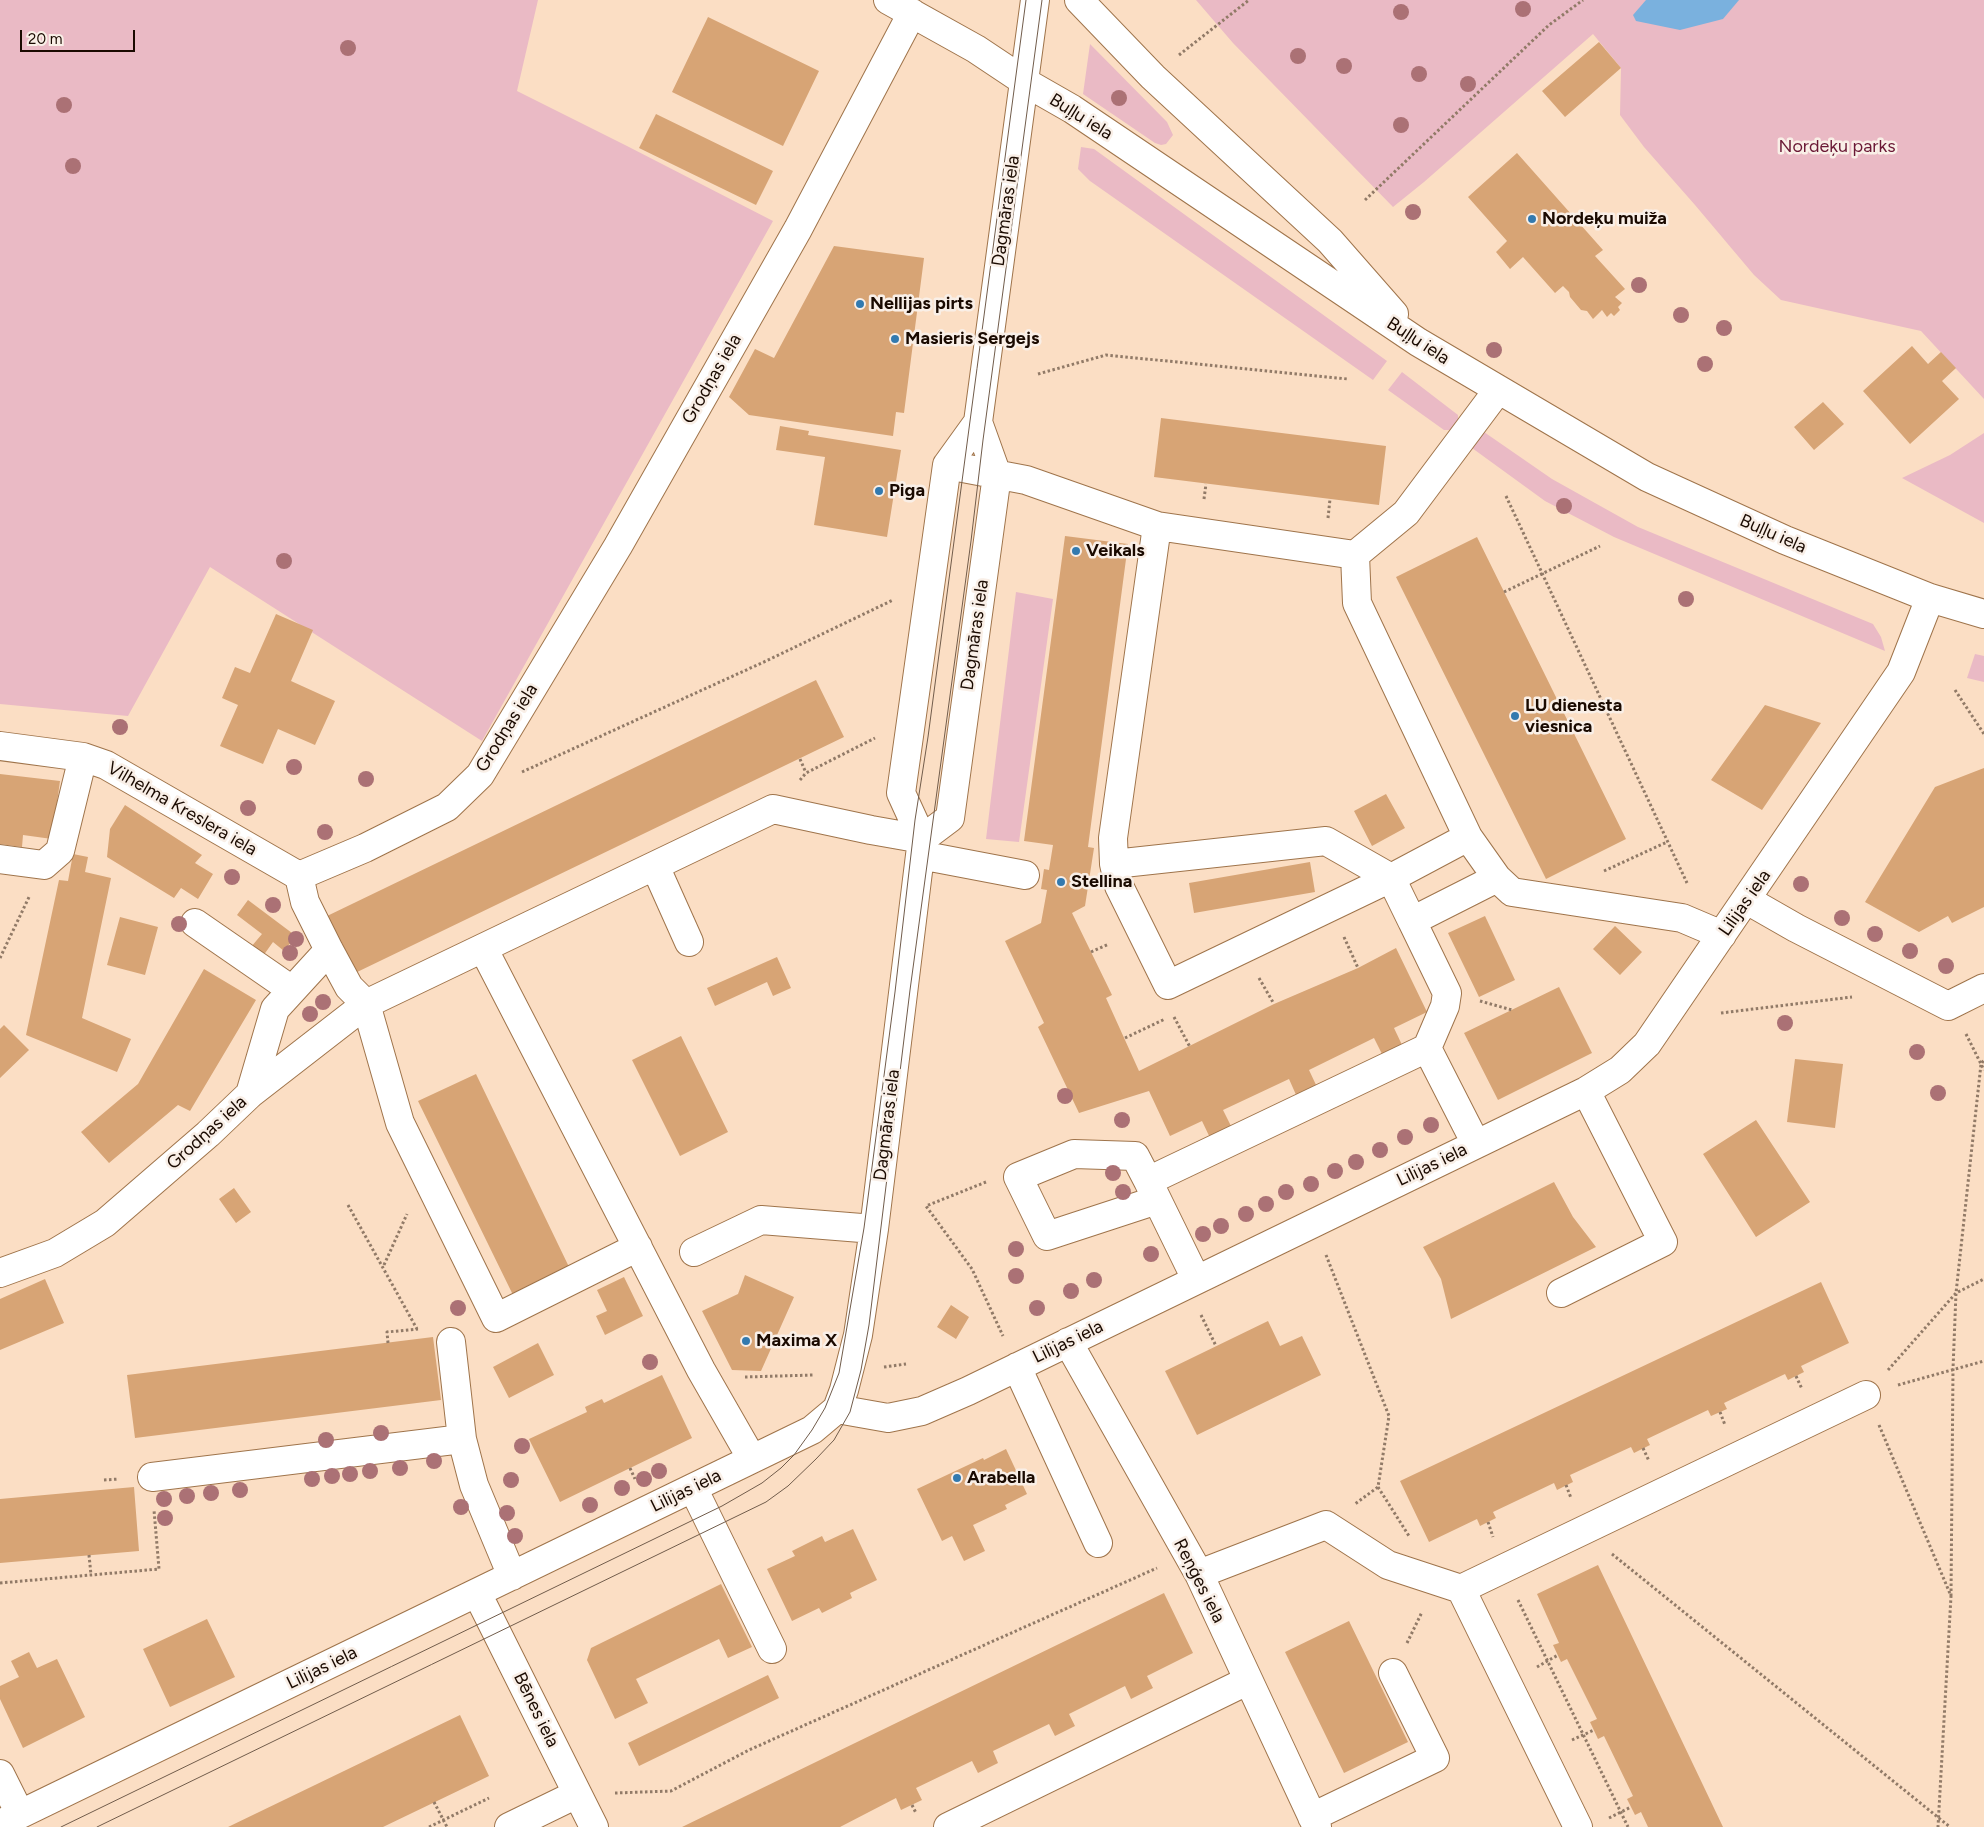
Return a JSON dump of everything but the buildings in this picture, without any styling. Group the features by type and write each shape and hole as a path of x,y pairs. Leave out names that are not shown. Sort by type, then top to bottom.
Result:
{"street":[{"name":"Buļļu iela","path":"888,0 976,48 1022,80 1072,109 1418,342 1647,477 1785,540 1930,598 1984,614"},
{"name":"Dagmāras iela","path":"922,847 950,818 997,474 978,422 1022,80 1035,0"},
{"path":"1079,0 1153,77 1330,241 1418,342"},
{"name":"Grodņas iela","path":"299,876 365,848 447,807 480,774 618,546 798,229 912,13"},
{"path":"947,465 1026,480 1157,526 1355,555 1406,513 1498,390"},
{"name":"Dagmāras iela","path":"837,1409 850,1371 858,1335 874,1229 922,847 902,793 947,465 978,422"},
{"path":"1157,526 1113,838 1114,864 1119,886 1168,985 1391,878 1468,837"},
{"path":"1355,555 1357,603 1468,837 1497,878 1512,892 1682,918 1715,932"},
{"name":"Lilijas iela","path":"10,1819 812,1430 837,1409 888,1418 922,1411 1017,1367 1586,1091 1620,1070 1647,1044 1715,932 1747,900 1901,672 1930,598"},
{"name":"Vilhelma Kreslera iela","path":"0,746 83,758 106,765 299,876"},
{"path":"0,859 44,865 60,851 83,758"},
{"path":"250,1094 366,1004 773,809 1026,875"},
{"path":"1114,864 1326,841 1391,878 1447,993 1445,1006 1427,1048 1152,1191 1047,1236 1018,1177 1074,1154 1135,1156 1152,1191 1196,1279"},
{"path":"655,866 689,942"},
{"path":"299,876 305,902 329,950 349,987 366,1004 400,1123 496,1318 638,1247"},
{"path":"1412,921 1497,878"},
{"path":"1747,900 1796,928 1948,1006 1984,988"},
{"path":"195,923 292,990"},
{"path":"483,948 701,1370 752,1459"},
{"name":"Grodņas iela","path":"0,1273 55,1253 105,1223 208,1134 250,1094 275,1009 329,950"},
{"path":"1427,1048 1476,1144"},
{"path":"1561,1293 1663,1242 1586,1091"},
{"path":"694,1252 761,1220 874,1229"},
{"path":"451,1342 462,1439 474,1485 512,1576"},
{"name":"Reņģes iela","path":"1068,1342 1193,1564 1315,1822"},
{"path":"1017,1367 1098,1543"},
{"path":"1193,1564 1326,1524 1388,1565 1449,1585 1503,1569 1866,1394"},
{"path":"152,1477 462,1439"},
{"path":"693,1488 772,1650"},
{"path":"1449,1585 1578,1827"},
{"name":"Bēnes iela","path":"477,1593 594,1827"},
{"path":"1315,1822 1435,1758 1393,1673"},
{"path":"948,1827 1247,1681"},
{"path":"0,1774 10,1819"},
{"path":"509,1827 577,1794"}],"path":[{"path":"1205,33 1250,0"},
{"path":"1365,200 1550,24 1583,0"},
{"path":"1038,374 1106,355 1348,379"},
{"path":"1204,501 1206,484"},
{"path":"1506,496 1715,932"},
{"path":"1328,515 1330,499"},
{"path":"1504,592 1600,546"},
{"path":"518,774 766,661 894,599"},
{"path":"1954,690 1984,734"},
{"path":"773,809 806,772 876,738"},
{"path":"800,759 806,772"},
{"path":"0,958 44,865"},
{"path":"1344,935 1358,968"},
{"path":"1256,973 1274,1004"},
{"path":"1721,1012 1858,996"},
{"path":"1480,1001 1512,1010"},
{"path":"1173,1015 1190,1047"},
{"path":"1938,1827 1951,1596 1953,1369 1956,1293 1983,1062"},
{"path":"384,1266 425,1175"},
{"path":"1017,1367 972,1269 926,1206 994,1179 1018,1177"},
{"path":"348,1205 384,1266 417,1329"},
{"path":"1325,1254 1389,1416 1378,1488 1326,1524"},
{"path":"1866,1394 1956,1293 1984,1279"},
{"path":"1201,1314 1216,1346"},
{"path":"1866,1394 1984,1361"},
{"path":"701,1370 743,1377 800,1377 906,1364"},
{"path":"1866,1394 1951,1596"},
{"path":"0,1583 158,1569 152,1477 104,1480"},
{"path":"1584,1531 1950,1827"},
{"path":"89,1555 91,1575"},
{"path":"577,1794 671,1791 750,1750 1193,1564"},
{"path":"1503,1569 1628,1827"},
{"path":"1393,1673 1449,1585"},
{"path":"434,1802 447,1827"}],"green space":[{"path":"0,0 538,0 517,91 773,221 482,741 210,567 128,716 0,704"},
{"name":"Nordeķu parks","path":"1196,0 1984,0 1984,399 1921,331 1781,300 1754,275 1644,147 1620,115 1621,68 1593,34 1393,207 1233,43"},
{"path":"1090,44 1167,122 1173,135 1166,144 1155,143 1083,94"},
{"path":"1081,147 1094,149 1387,361 1373,380 1090,181 1078,169"},
{"path":"1402,372 1458,415 1458,423 1453,430 1444,430 1388,390"},
{"path":"1484,432 1552,479 1638,527 1873,624 1881,637 1885,651 1614,537 1545,501 1472,448"},
{"path":"1984,433 1984,523 1902,478 1950,455"},
{"path":"1016,592 1053,599 1019,842 986,839"},
{"path":"1975,654 1984,656 1984,682 1967,678"}],"water":[{"path":"1646,0 1739,0 1723,19 1680,30 1636,21 1633,15"}],"tram line":[{"path":"61,1827 722,1506 762,1483 781,1468 794,1455 825,1408 839,1373 864,1228 915,820 928,737 1026,0"},
{"path":"97,1827 766,1502 788,1486 834,1440 850,1412 861,1370 869,1325 910,990 1042,0"}],"place":[{"name":"Nordeķu muiža","path":"1532,219"},
{"name":"Nellijas pirts","path":"860,304"},
{"name":"Masieris Sergejs","path":"895,339"},
{"name":"Piga","path":"879,491"},
{"name":"Veikals","path":"1076,551"},
{"name":"LU dienesta viesnica","path":"1515,716"},
{"name":"Stellina","path":"1061,882"},
{"name":"Maxima X","path":"746,1341"},
{"name":"Arabella","path":"957,1478"}]}
